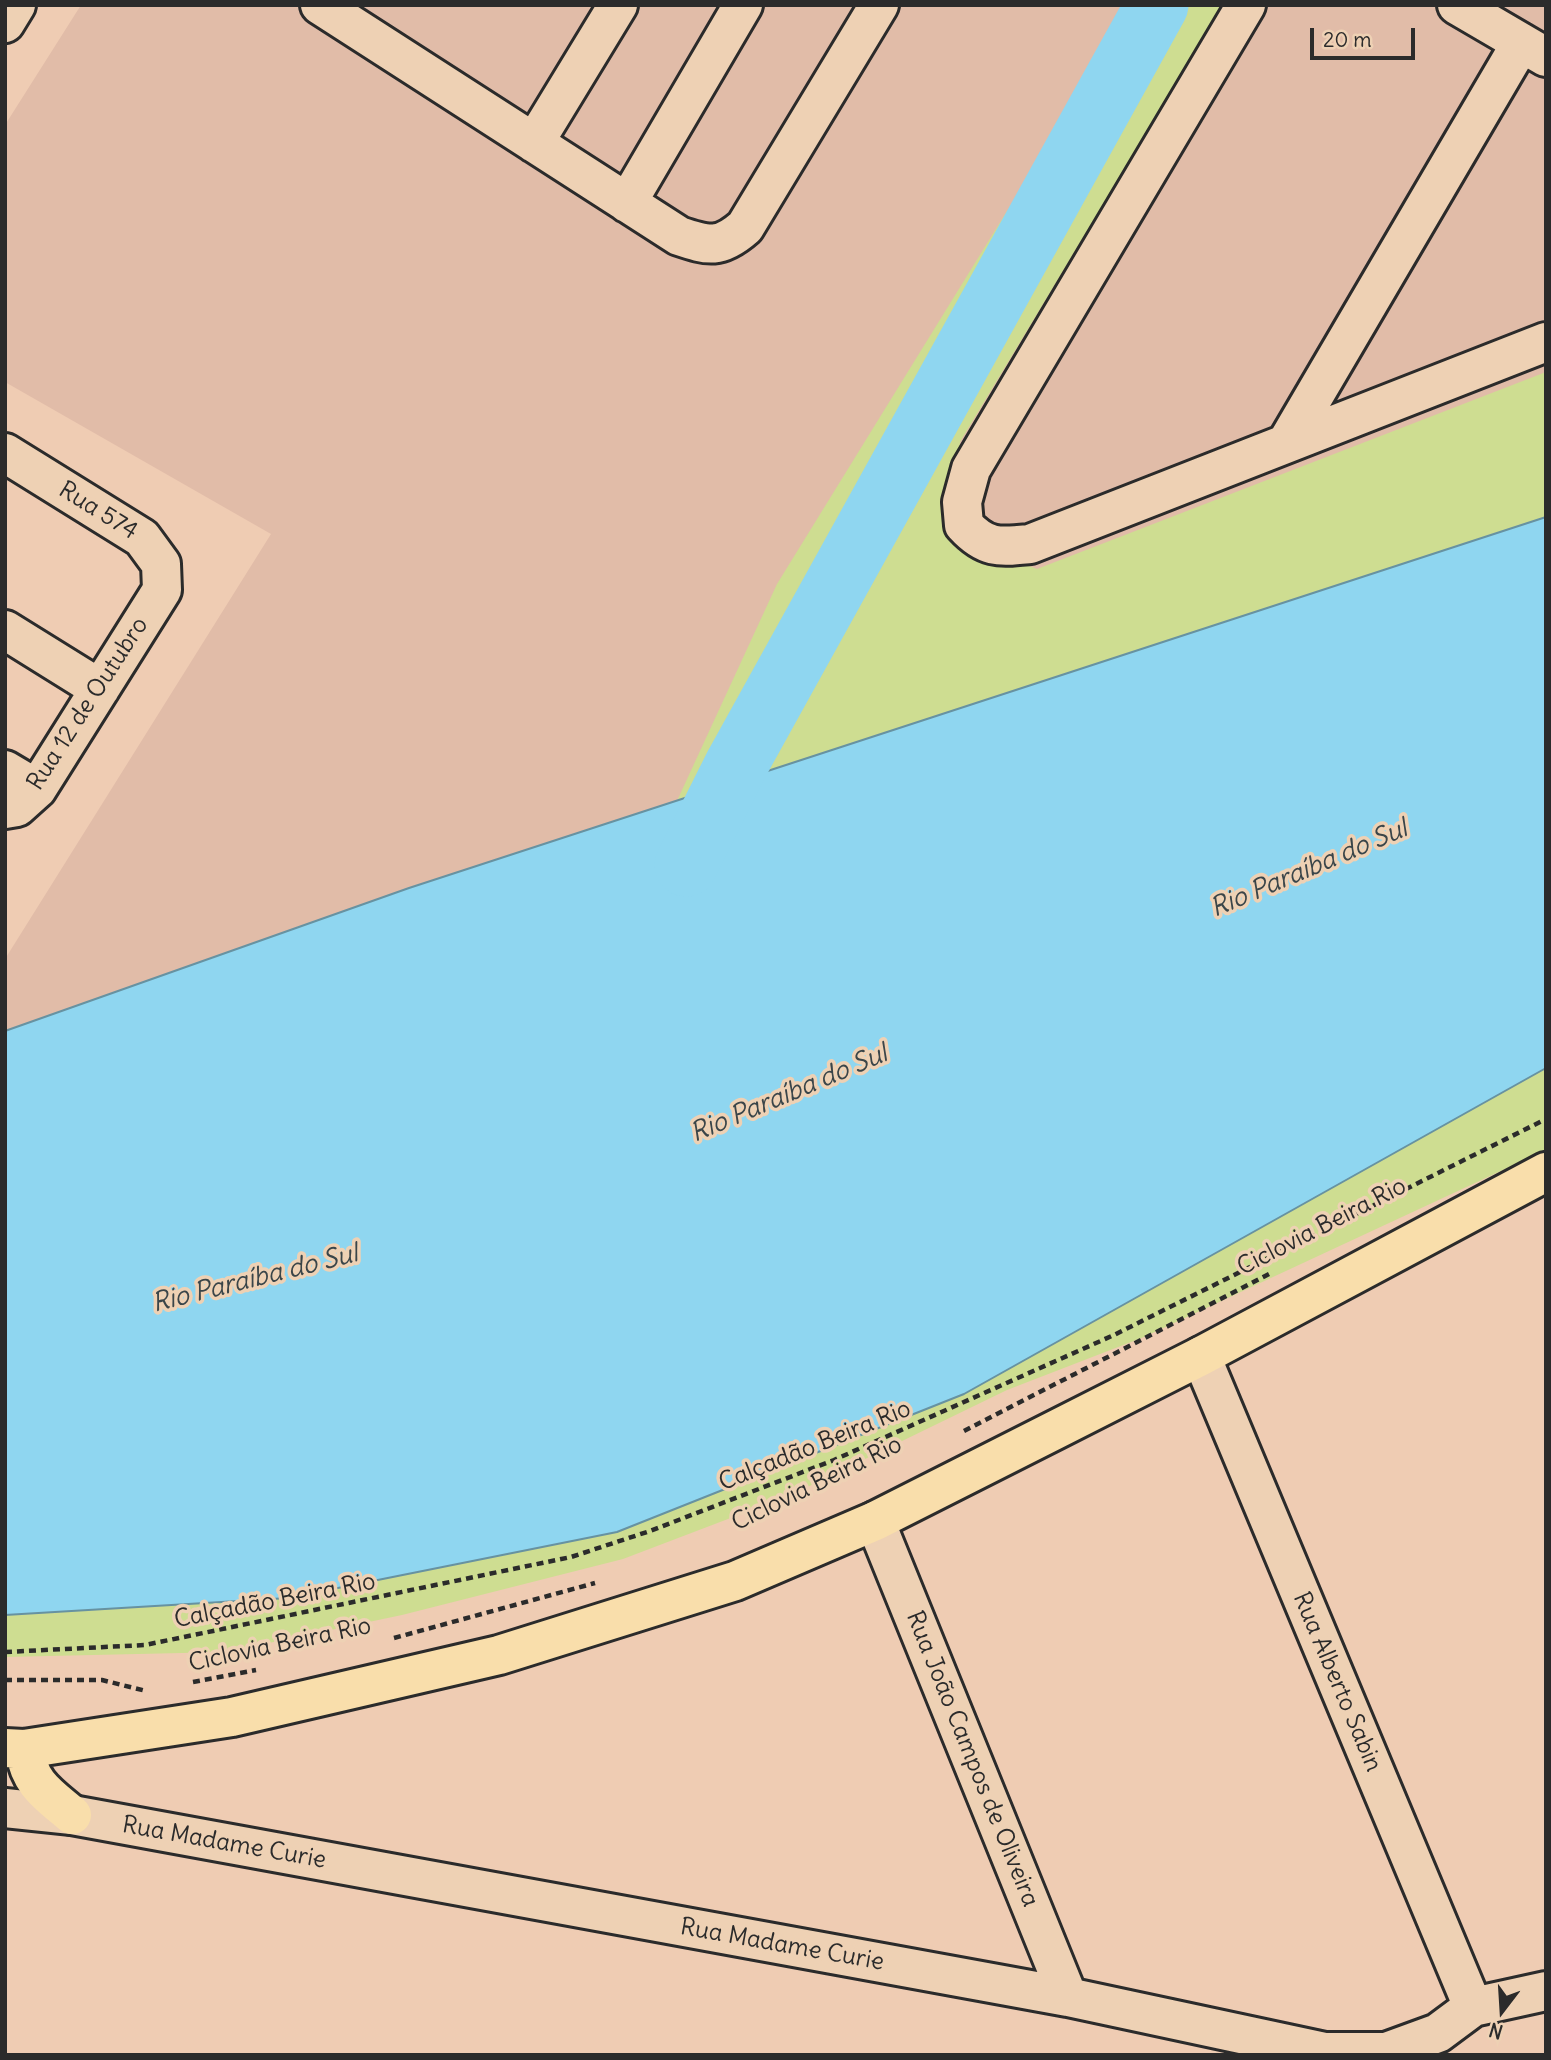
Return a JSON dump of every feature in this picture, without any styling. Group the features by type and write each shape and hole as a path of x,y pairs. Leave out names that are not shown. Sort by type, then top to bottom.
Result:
{"main road":[{"path":"72,1815 40,1789 15,1748 232,1717 499,1655 735,1581 875,1521 1544,1180"}],"street":[{"path":"5,23 16,5"},
{"path":"320,5 365,18 534,143 678,236 705,245 728,242 745,227 879,5"},
{"path":"534,143 618,5"},
{"path":"627,203 743,5"},
{"path":"1245,5 971,469 962,502 964,525 978,540 999,547 1030,544 1546,342"},
{"path":"1287,442 1533,50 1457,5"},
{"name":"Rua 574","path":"5,453 142,538 161,564 162,590"},
{"name":"Rua 12 de Outubro","path":"5,809 16,807 21,779 100,689 162,590"},
{"path":"5,630 100,689"},
{"name":"Rua Alberto Sabin","path":"1201,1356 1473,2007"},
{"name":"Rua João Campos de Oliveira","path":"875,1521 1068,1997"},
{"name":"Rua Madame Curie","path":"5,1808 72,1815 1068,1997 1325,2052 1386,2052 1438,2033 1473,2007 1546,1991"}],"path":[{"name":"Calçadão Beira Rio","path":"5,1652 145,1645 571,1557 649,1531 834,1460 1114,1335 1546,1119"},
{"name":"Ciclovia Beira Rio","path":"951,1438 1278,1269"},
{"name":"Ciclovia Beira Rio","path":"383,1641 597,1582"},
{"name":"Ciclovia Beira Rio","path":"186,1684 264,1669"},
{"name":"Ciclovia Beira Rio","path":"5,1680 102,1680 146,1691 159,1689"}],"shaded area":[{"path":"81,5 1546,5 1546,517 409,888 5,1031 5,959 271,534 5,382 5,125"}],"green space":[{"path":"1134,5 1223,5 960,442 953,537 1037,569 1546,372 1546,517 676,803 777,584"},
{"path":"1546,1068 1546,1150 1144,1337 1007,1390 791,1495 623,1559 402,1615 226,1652 5,1657 5,1588 295,1596 617,1532 964,1394"}],"water":[{"name":"Rio Paraíba do Sul","path":"1546,517 1546,1068 964,1394 617,1532 288,1598 5,1615 5,1031 409,888"}],"waterway":[{"path":"686,865 735,767 1157,5"}]}
